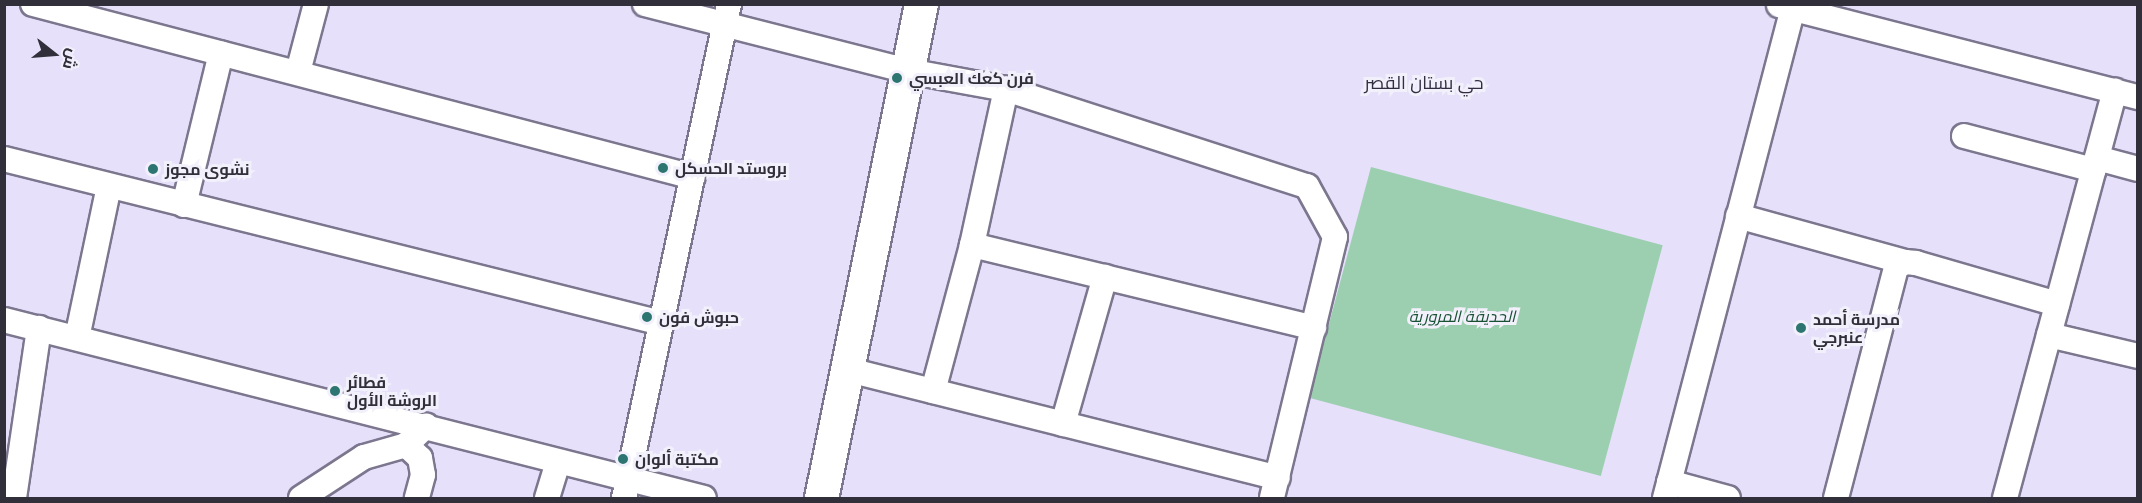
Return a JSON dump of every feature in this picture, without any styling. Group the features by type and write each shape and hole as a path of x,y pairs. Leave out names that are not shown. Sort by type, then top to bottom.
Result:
{"street":[{"path":"33,4 693,177"},
{"path":"298,72 316,4"},
{"path":"645,4 727,16 908,71 1006,89 1307,186 1335,237 1275,488 1063,424 849,370"},
{"path":"821,498 849,370 921,4"},
{"path":"1728,498 1667,490 1738,216 1788,6 2126,94 2095,164 2004,498"},
{"path":"626,489 727,16"},
{"path":"184,205 221,53"},
{"path":"933,391 972,245 1006,89"},
{"path":"1964,136 2095,164 2138,169"},
{"path":"4,159 662,323"},
{"path":"77,338 109,186"},
{"path":"1738,216 2057,303"},
{"path":"972,245 1314,328"},
{"path":"1836,498 1896,267 1905,262"},
{"path":"1063,424 1105,278"},
{"path":"4,320 426,426 558,463 626,489 704,498"},
{"path":"14,498 39,328"},
{"path":"2049,335 2138,356"},
{"path":"301,498 364,457 406,445 426,426"},
{"path":"406,445 420,458 423,475 417,498"},
{"path":"547,498 558,463"}],"green space":[{"name":"الحديقة المرورية","path":"1371,167 1663,245 1601,476 1309,398"}],"place":[{"name":"فرن كعك العبسي","path":"897,78"},
{"name":"بروستد الحسكل","path":"663,168"},
{"name":"نشوى مجوز","path":"153,169"},
{"name":"حبوش فون","path":"647,317"},
{"name":"مدرسة أحمد عنبرجي","path":"1801,328"},
{"name":"فطائر الروشة الأول","path":"335,391"},
{"name":"مكتبة ألوان","path":"623,459"}],"district":[{"name":"حي بستان القصر","path":"1424,82"}]}
